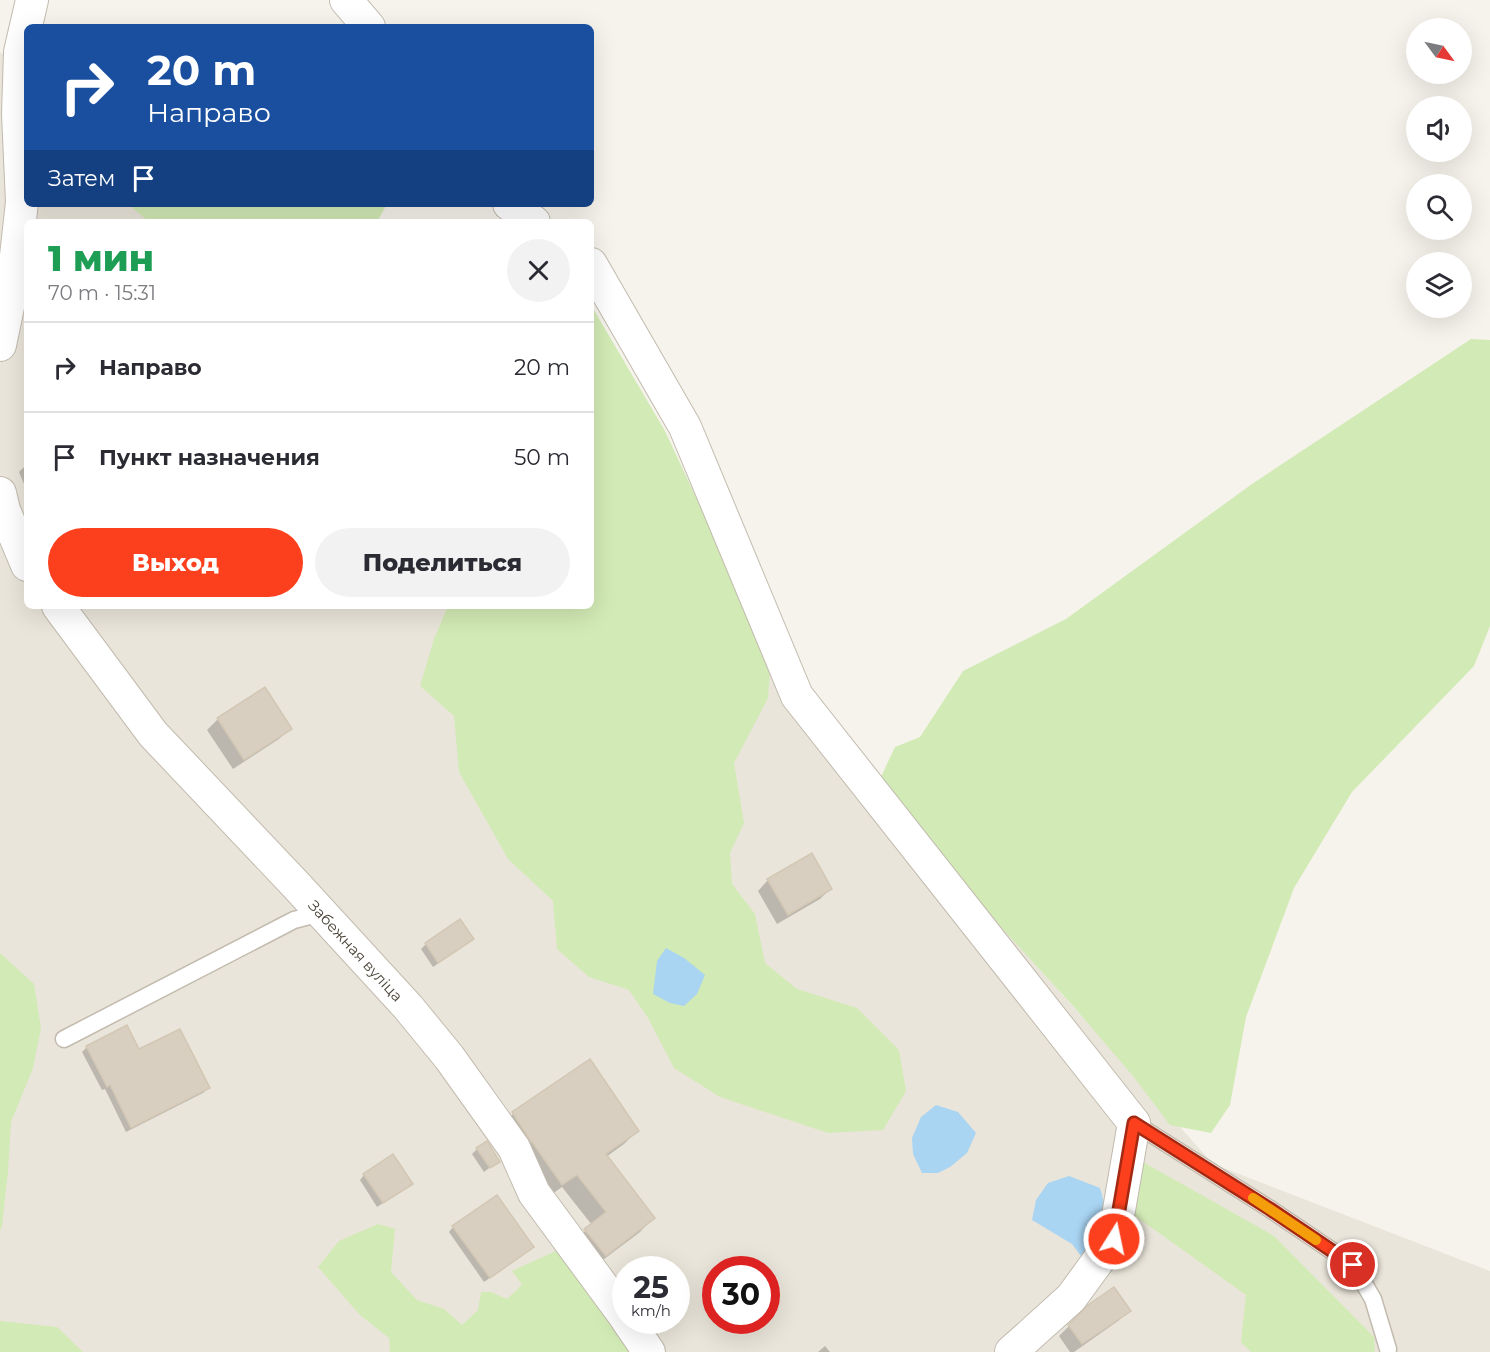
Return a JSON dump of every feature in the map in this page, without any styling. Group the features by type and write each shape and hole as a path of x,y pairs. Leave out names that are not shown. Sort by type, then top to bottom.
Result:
{"street":[{"path":"26,24 32,0"},
{"path":"346,0 366,24"},
{"path":"0,345 13,283 22,202 18,114 20,52 24,35"},
{"path":"513,207 530,219"},
{"path":"594,269 685,427 797,696 1134,1123 1114,1239 1071,1298 1011,1352"},
{"path":"0,493 4,510 24,559"},
{"name":"Забежная вуліца","path":"60,609 153,734 408,1007 449,1058 514,1148 534,1193 612,1300"},
{"name":"Забежная вуліца","path":"636,1334 649,1352"}],"lane":[{"path":"64,1039 294,920 321,913"},
{"path":"1134,1123 1270,1209 1353,1265 1373,1299 1388,1349"}],"shaded area":[{"path":"0,52 24,69 24,207 216,207 233,219 24,219 24,609 594,609 594,595 620,497 1213,1164 1490,1271 1490,1352 0,1352"}],"green space":[{"path":"132,207 385,207 379,219 146,219"},
{"path":"594,310 665,431 771,658 768,698 734,763 744,823 730,853 732,884 755,914 765,963 797,989 857,1008 899,1050 906,1091 883,1130 828,1133 720,1097 674,1068 648,1018 629,990 589,977 557,949 553,901 508,859 459,772 454,716 420,686 434,639 447,609 594,609"},
{"path":"1471,339 1490,340 1490,626 1474,666 1352,792 1294,888 1246,1017 1230,1105 1211,1133 1170,1125 1133,1076 1073,1006 929,848 879,781 895,747 920,737 963,671 1066,619 1252,484"},
{"path":"0,953 34,984 41,1028 33,1068 11,1122 8,1171 0,1231"},
{"path":"1143,1162 1274,1236 1374,1337 1375,1352 1251,1352 1241,1342 1246,1295 1131,1213"},
{"path":"378,1224 395,1229 391,1272 417,1300 444,1309 462,1325 478,1310 481,1292 491,1292 507,1299 522,1285 512,1271 556,1251 612,1321 612,1334 622,1334 635,1352 390,1352 389,1338 360,1315 318,1267 339,1241"},
{"path":"0,1321 57,1327 83,1352 0,1352"}],"water":[{"path":"666,948 684,958 705,975 697,994 684,1006 670,1003 653,994 657,961"},
{"path":"936,1105 958,1112 976,1133 967,1153 950,1167 938,1173 922,1173 913,1154 912,1138 921,1117"},
{"path":"1069,1176 1100,1188 1107,1213 1081,1256 1072,1244 1032,1220 1036,1200 1048,1183"}],"building":[{"path":"265,687 292,729 244,760 217,718"},
{"path":"812,853 832,889 788,915 767,879"},
{"path":"460,919 474,939 438,963 425,943"},
{"path":"127,1025 139,1049 180,1029 210,1088 131,1128 110,1085 107,1087 86,1046"},
{"path":"590,1059 639,1131 606,1154 655,1218 606,1256 584,1229 606,1212 577,1175 562,1185 512,1112"},
{"path":"487,1141 500,1162 490,1168 476,1148"},
{"path":"393,1154 413,1184 383,1203 363,1174"},
{"path":"497,1195 534,1247 490,1278 452,1226"},
{"path":"1114,1287 1131,1311 1082,1344 1068,1325 1088,1305"}],"slow traffic":[{"path":"1253,1198 1316,1240"}],"route":[{"path":"1114,1239 1134,1123 1270,1209 1353,1265"}]}
